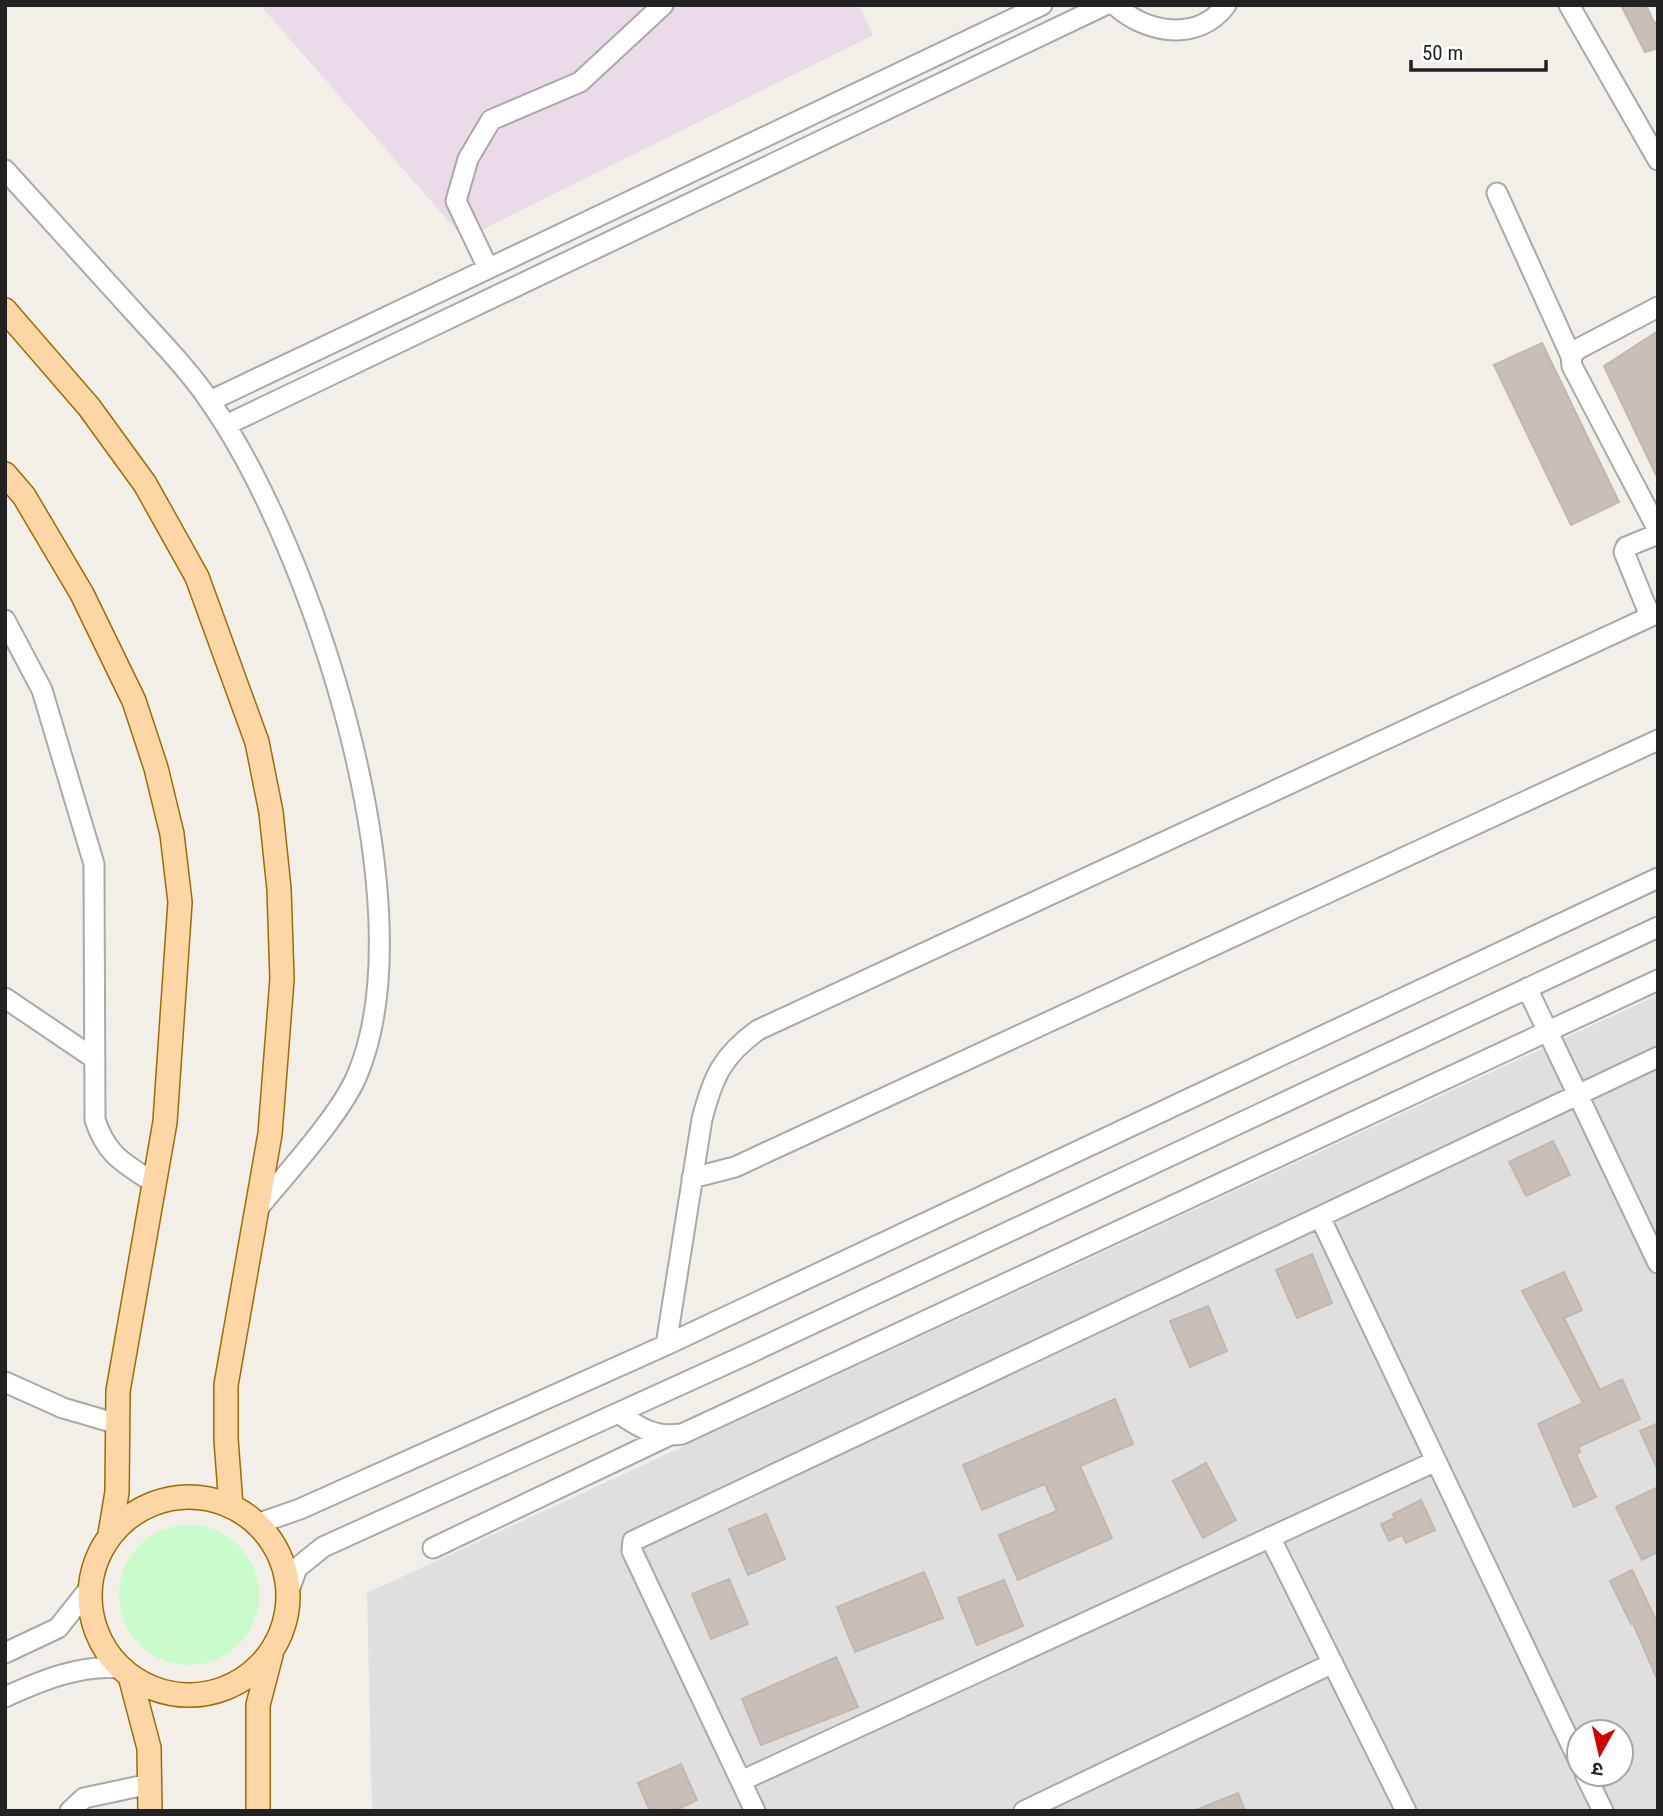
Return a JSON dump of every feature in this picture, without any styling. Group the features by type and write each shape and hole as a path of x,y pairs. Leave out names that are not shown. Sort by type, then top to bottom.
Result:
{"main road":[{"path":"5,310 89,407 145,484 197,577 257,742 274,838 282,979 270,1134 226,1385 226,1439 231,1506"},
{"path":"5,474 24,496 82,594 134,701 156,768 172,834 180,902 166,1122 118,1391 117,1492 110,1534"},
{"path":"150,1811 149,1748 125,1672 98,1638 89,1589 94,1562 110,1534 125,1519 165,1499 189,1497 231,1506 257,1524 272,1542 284,1567 288,1593 285,1621 273,1648 258,1705 258,1811"},
{"path":"125,1672 156,1690 174,1694 220,1690 252,1672 273,1648"}],"street":[{"path":"488,268 456,201 468,159 485,126 502,113 580,82 663,5"},
{"path":"210,401 1042,5"},
{"path":"226,425 1105,5"},
{"path":"1115,5 1130,19 1153,29 1178,31 1201,24 1226,5"},
{"path":"1569,5 1658,160"},
{"path":"5,170 210,401 226,425 280,532 312,611 346,716 369,814 380,941 372,1031 358,1075 333,1113 255,1212"},
{"path":"666,1345 702,1119 711,1086 723,1061 758,1030 1654,615 1624,552 1626,547 1658,532 1572,366 1571,356 1497,193"},
{"path":"1571,356 1578,349 1658,307"},
{"path":"5,620 42,690 94,864 95,1119 102,1141 116,1158 155,1183"},
{"path":"692,1178 755,1158 1658,740"},
{"path":"257,1524 300,1509 666,1345 1658,878"},
{"path":"288,1593 297,1568 323,1547 618,1413 1658,927"},
{"path":"433,1548 668,1436 693,1429 1109,1233 1658,980"},
{"path":"1527,988 1658,1263"},
{"path":"5,998 95,1059"},
{"path":"755,1811 632,1551 633,1541 1657,1059"},
{"path":"1320,1217 1565,1732"},
{"path":"5,1382 63,1408 118,1423"},
{"path":"618,1413 645,1431 668,1436"},
{"path":"741,1781 1436,1461"},
{"path":"1270,1537 1406,1811"},
{"path":"5,1653 58,1628 89,1589"},
{"path":"1024,1811 1333,1663"},
{"path":"5,1698 30,1686 85,1669 125,1672"},
{"path":"70,1811 84,1798 150,1784"},
{"path":"1592,1788 1603,1811"}],"shaded area":[{"path":"260,5 859,5 873,35 464,239"},
{"path":"1658,995 1658,1811 372,1811 367,1593"}],"green space":[{"path":"189,1525 216,1530 239,1545 254,1568 259,1595 254,1622 239,1645 216,1660 189,1665 162,1660 139,1645 124,1622 119,1595 124,1568 139,1545 162,1530"}],"building":[{"path":"1621,5 1646,5 1654,23 1658,21 1658,48 1645,52"},
{"path":"1658,331 1658,479 1604,366"},
{"path":"1542,343 1619,502 1571,525 1494,365"},
{"path":"1553,1141 1570,1175 1526,1196 1509,1162"},
{"path":"1312,1254 1332,1303 1297,1318 1276,1270"},
{"path":"1564,1272 1582,1310 1564,1318 1600,1390 1622,1379 1640,1419 1578,1447 1580,1452 1576,1454 1596,1497 1574,1507 1538,1424 1583,1403 1522,1291"},
{"path":"1208,1306 1227,1351 1190,1367 1170,1321"},
{"path":"1115,1399 1133,1444 1080,1466 1112,1538 1018,1580 999,1535 1057,1511 1045,1484 982,1510 963,1465"},
{"path":"1658,1423 1658,1470 1640,1431"},
{"path":"1206,1463 1236,1520 1203,1538 1173,1481"},
{"path":"1658,1487 1658,1552 1642,1560 1616,1507"},
{"path":"1421,1500 1435,1530 1406,1543 1402,1535 1389,1541 1381,1524 1395,1518 1393,1514"},
{"path":"766,1514 785,1559 748,1575 729,1529"},
{"path":"1632,1570 1658,1624 1658,1681 1633,1623 1631,1624 1610,1581"},
{"path":"924,1572 943,1618 855,1652 837,1607"},
{"path":"729,1579 748,1624 711,1639 692,1594"},
{"path":"1004,1580 1023,1626 977,1645 958,1598"},
{"path":"836,1657 858,1707 761,1745 742,1699"},
{"path":"681,1764 697,1800 674,1811 650,1811 638,1783"},
{"path":"1238,1793 1245,1811 1196,1811 1196,1810"}]}
